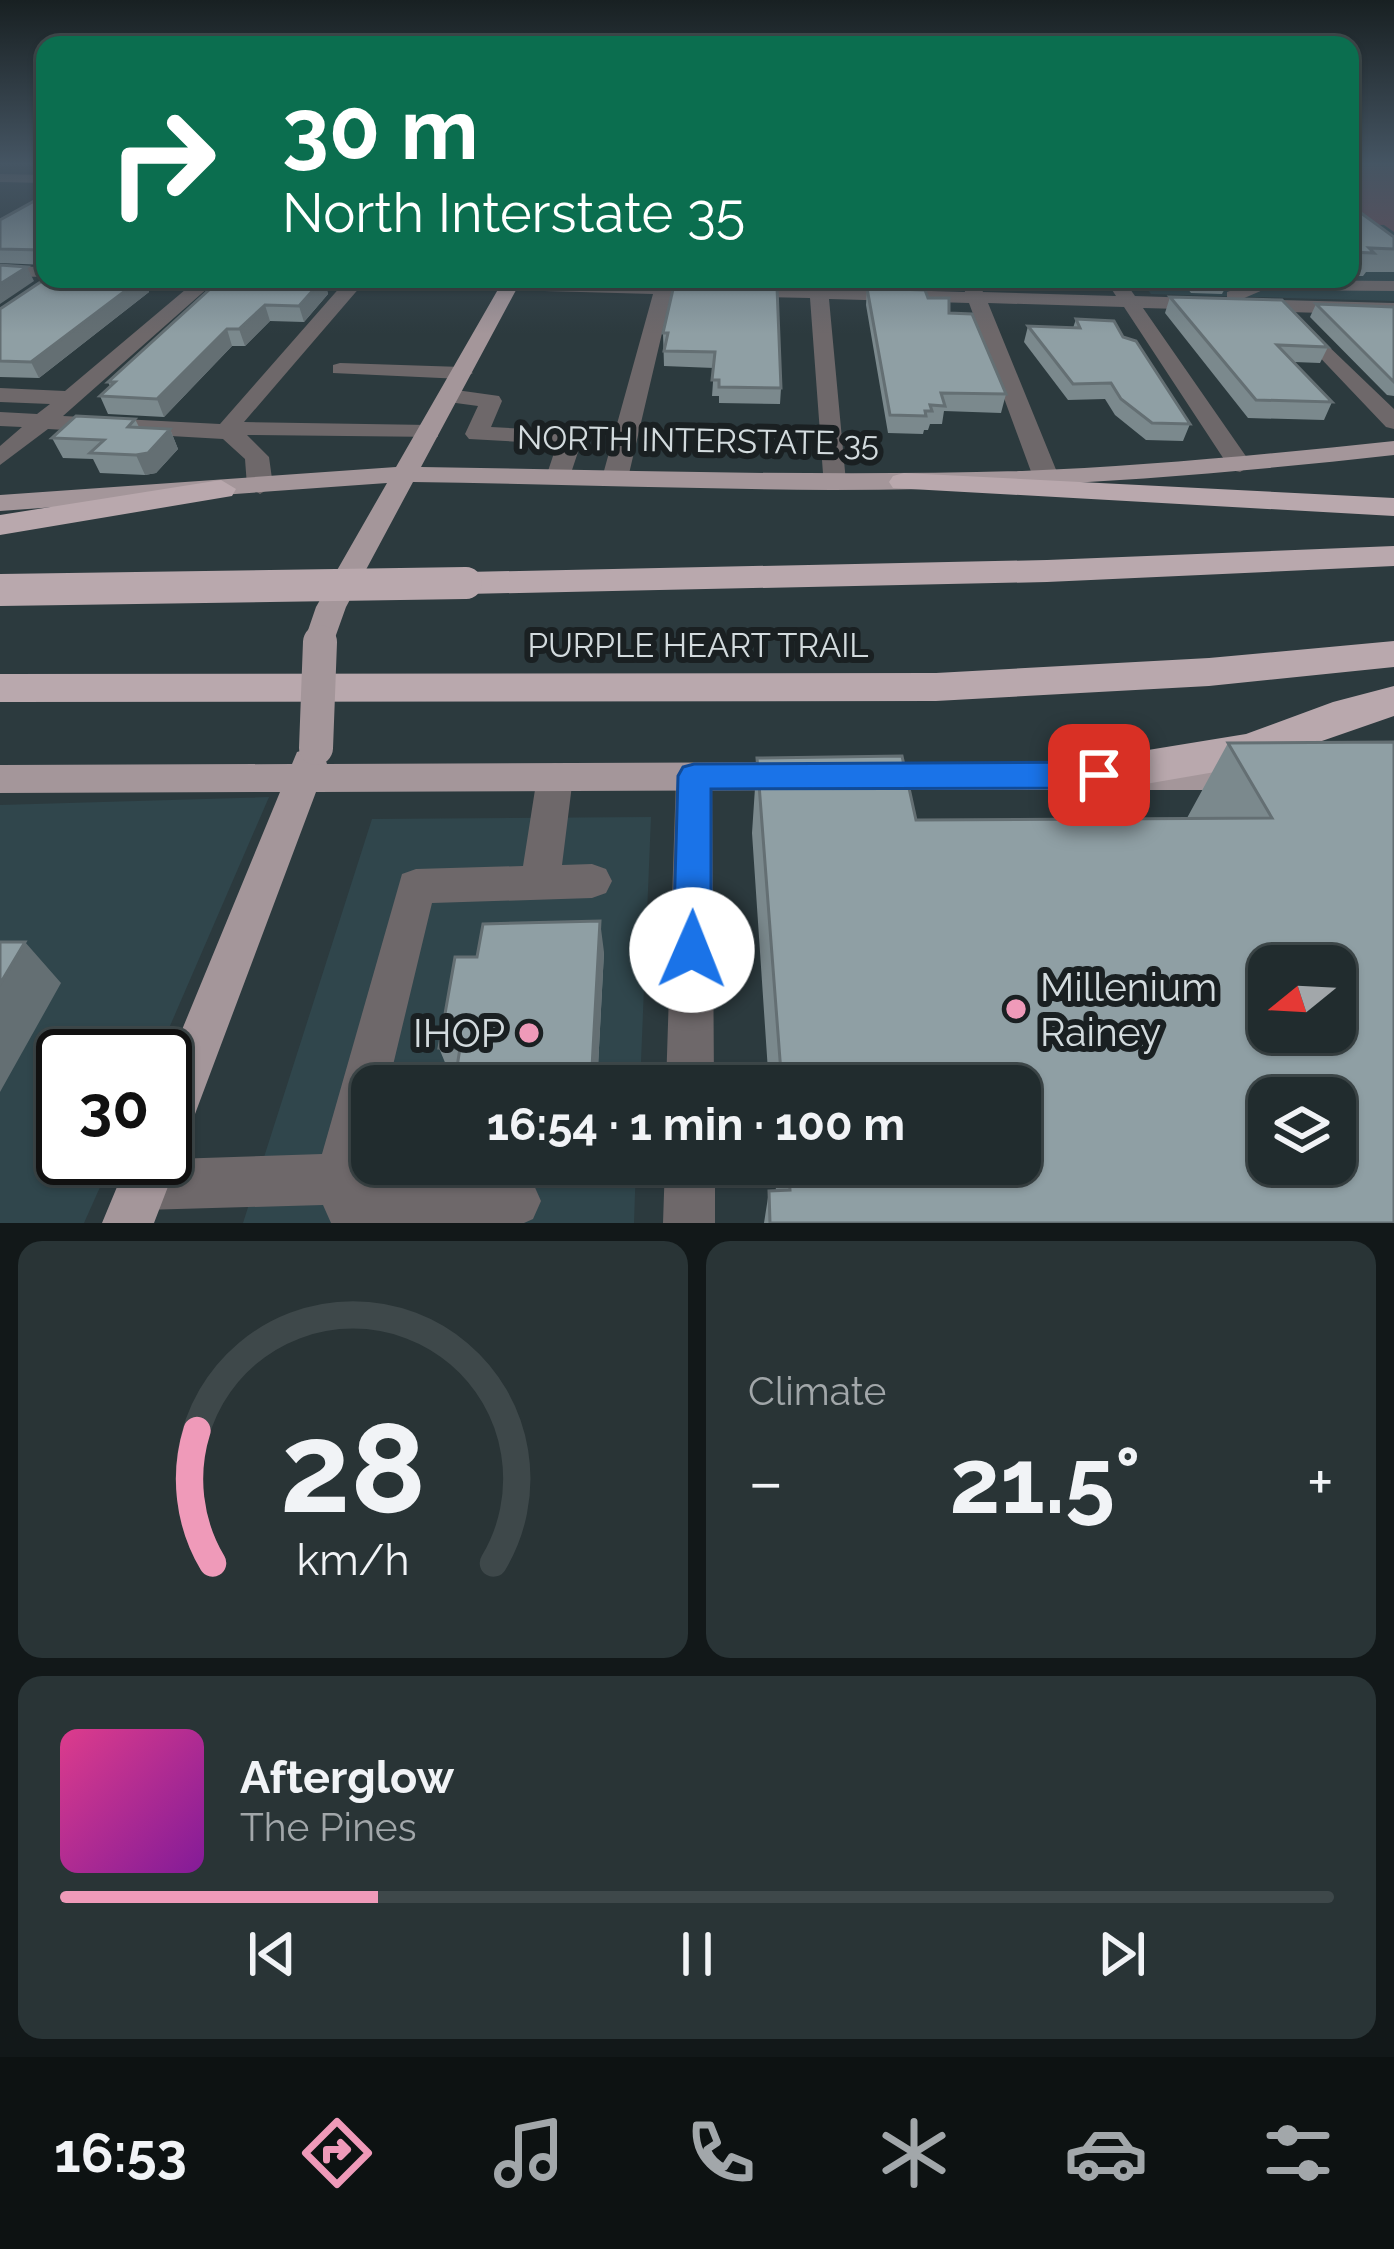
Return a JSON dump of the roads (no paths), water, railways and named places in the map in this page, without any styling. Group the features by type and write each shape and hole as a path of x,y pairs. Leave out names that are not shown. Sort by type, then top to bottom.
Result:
{"highway":[{"path":"904,482 1394,506"},
{"path":"0,525 221,489"},
{"name":"PURPLE HEART TRAIL","path":"0,590 1092,570 1394,556"},
{"name":"PURPLE HEART TRAIL","path":"0,688 936,687 1209,672 1394,654"},
{"path":"1099,775 1250,750 1346,712 1394,700"}],"main road":[{"path":"192,1062 310,763 320,642 331,607 508,288"},
{"name":"NORTH INTERSTATE 35","path":"0,503 407,474 833,482 1046,477 1240,465 1394,448"},
{"path":"0,778 310,763 555,777 1285,776"}],"street":[{"path":"0,271 36,280"},
{"path":"1359,286 1394,286"},
{"path":"0,458 197,288"},
{"path":"230,432 232,421 350,288"},
{"path":"614,478 664,288"},
{"path":"819,288 833,482"},
{"path":"1046,477 974,288 1130,302 1394,309"},
{"path":"1120,288 1240,465"},
{"path":"1218,304 1253,288"},
{"path":"1282,306 1394,422"},
{"path":"340,369 462,373"},
{"path":"0,395 69,398"},
{"path":"449,396 491,400 477,434 572,437 559,477"},
{"path":"0,419 230,432 255,426 430,432"},
{"path":"230,432 257,457 260,486"},
{"path":"690,1065 694,776"},
{"path":"540,882 555,777"},
{"path":"515,1201 349,1205 341,1179 416,886 592,880"},
{"path":"142,1189 341,1179"},
{"path":"689,1185 689,1223"}],"place":[{"name":"Millenium Rainey","path":"1016,1009"},
{"name":"IHOP","path":"529,1033"}]}
